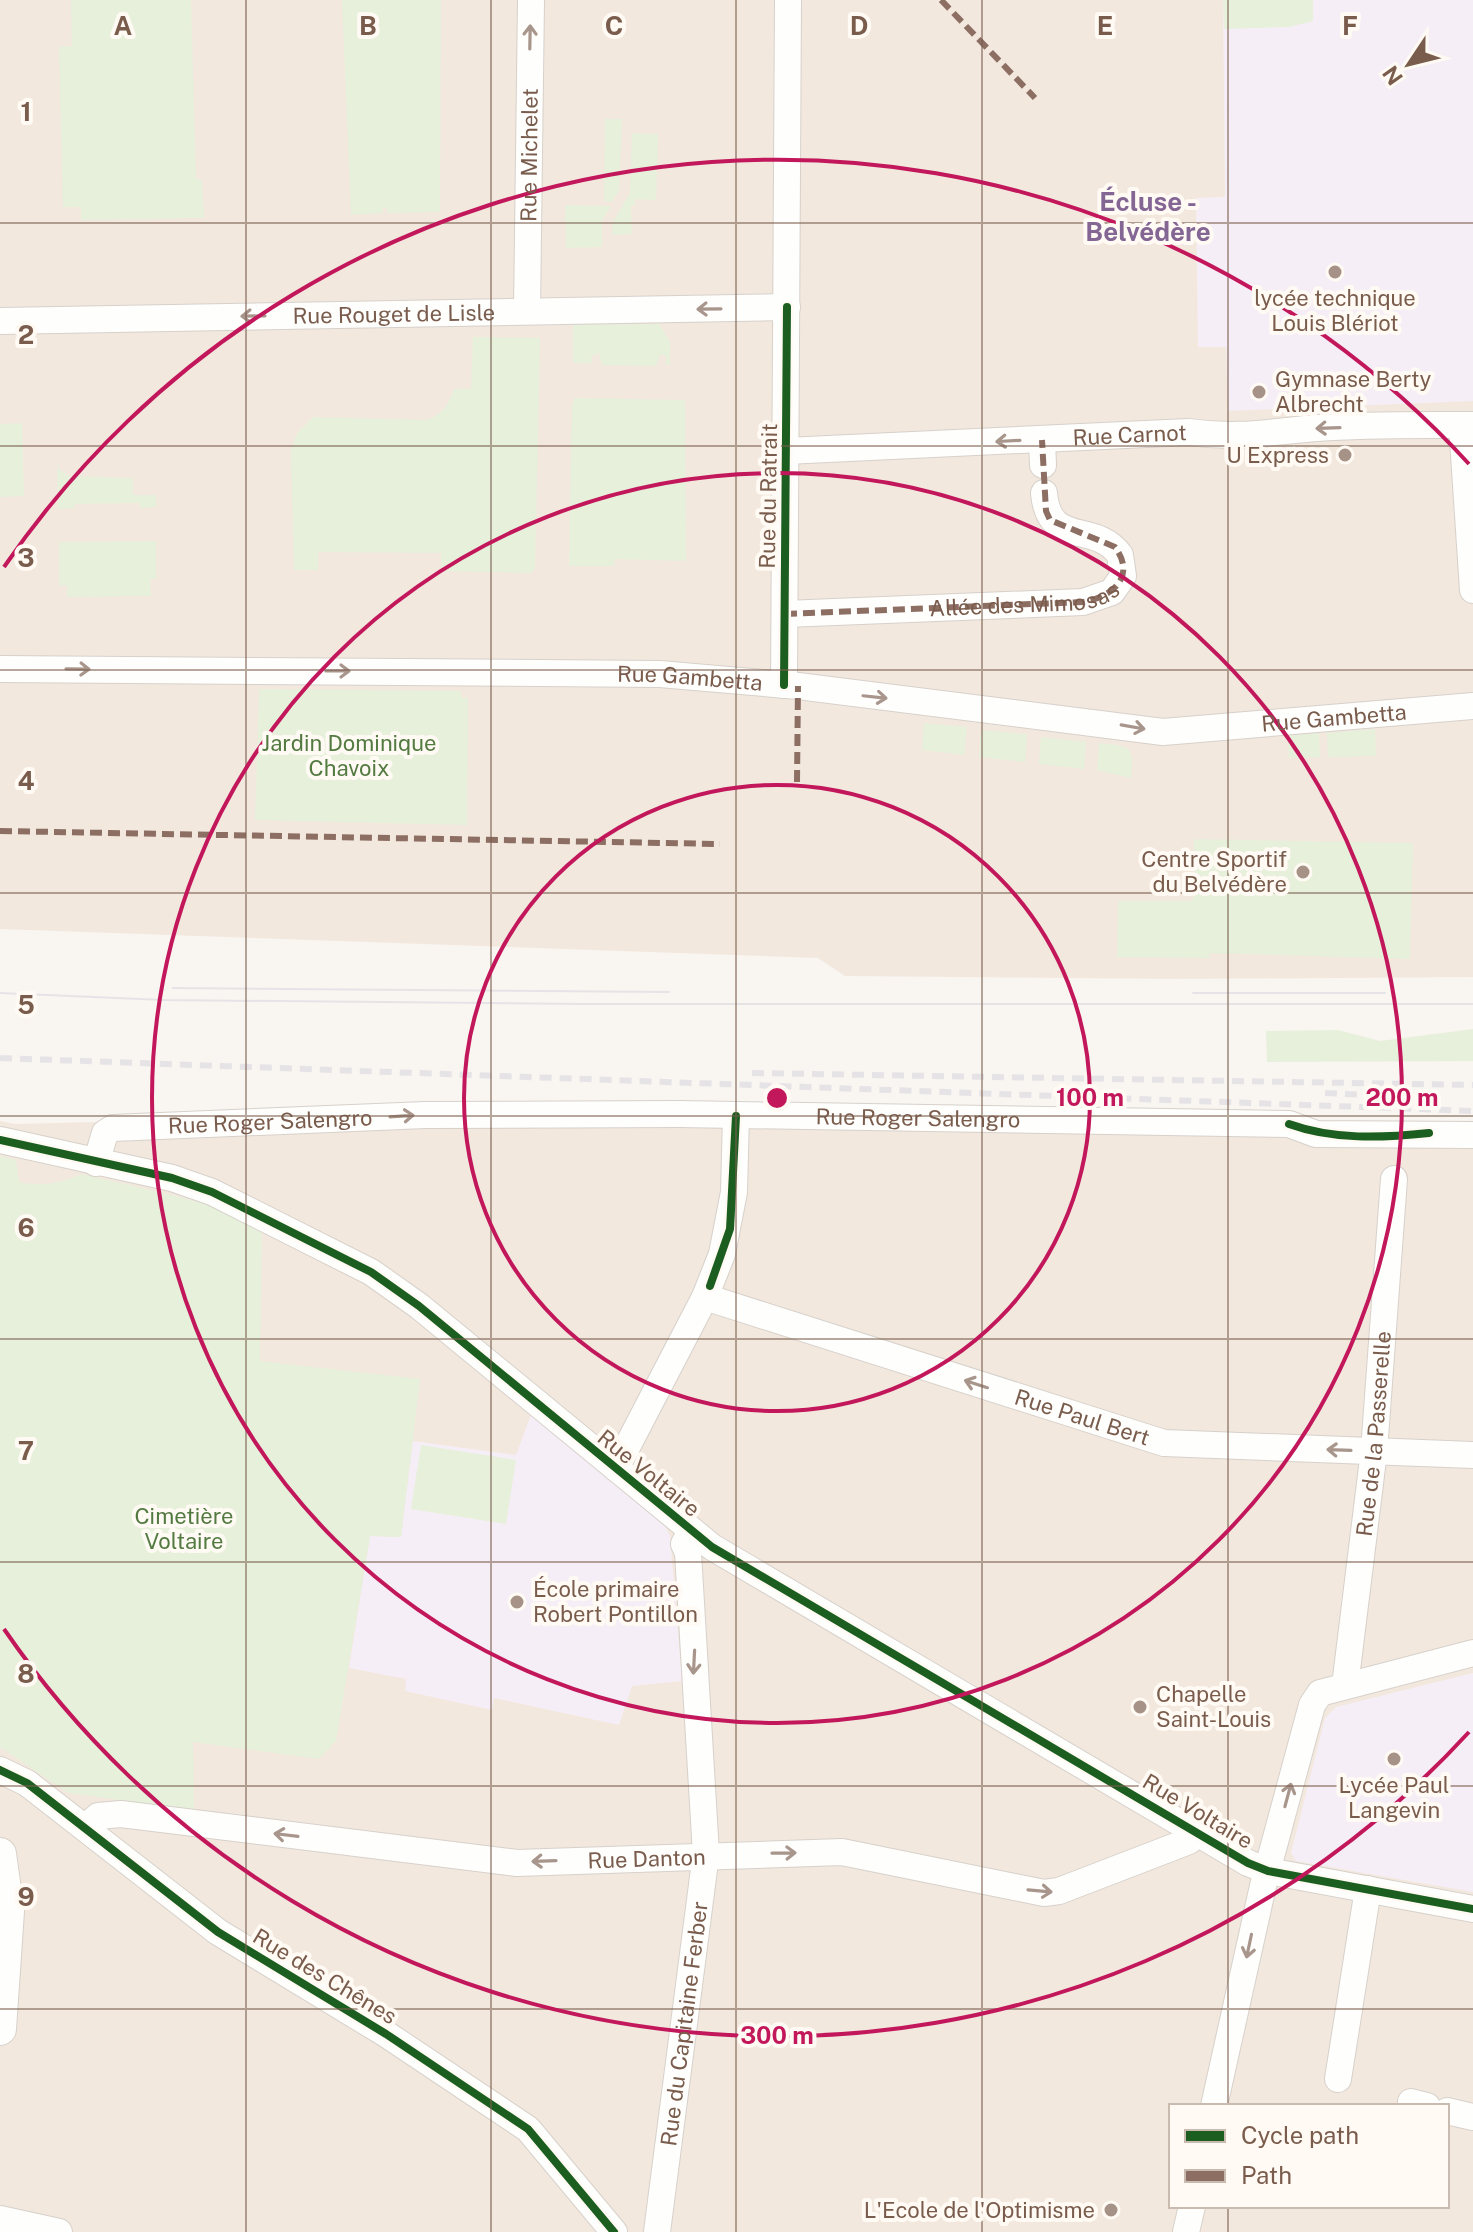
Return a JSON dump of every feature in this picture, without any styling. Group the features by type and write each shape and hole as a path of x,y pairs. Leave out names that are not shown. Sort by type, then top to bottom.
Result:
{"street":[{"name":"Rue Michelet","path":"527,311 531,0"},
{"name":"Rue du Ratrait","path":"784,685 788,0"},
{"name":"Rue Rouget de Lisle","path":"0,321 787,307"},
{"name":"Rue Carnot","path":"786,451 1043,453 1188,432 1226,437 1288,434 1314,428 1468,425"},
{"path":"1468,425 1473,590"},
{"name":"Allée des Mimosas","path":"785,614 1083,602 1112,592 1123,576 1120,555 1105,541 1058,526 1046,511 1044,493"},
{"name":"Rue Gambetta","path":"0,669 660,674 784,685 1163,732 1473,706"},
{"name":"Rue Roger Salengro","path":"96,1163 105,1133 113,1128 425,1115 1289,1124 1316,1134 1473,1135"},
{"path":"616,1468 705,1297 730,1229 736,1116"},
{"name":"Rue Voltaire","path":"0,1140 172,1178 212,1192 371,1272 419,1306 691,1531 1195,1831 1268,1871 1473,1909"},
{"name":"Rue de la Passerelle","path":"1345,1686 1374,1451 1394,1179"},
{"name":"Rue Paul Bert","path":"705,1297 1164,1443 1473,1455"},
{"name":"Rue du Capitaine Ferber","path":"657,2232 706,1854 688,1553 684,1544 691,1531"},
{"path":"1214,2104 1268,1871 1312,1705 1320,1693 1473,1653"},
{"name":"Rue des Chênes","path":"0,1770 27,1783 218,1932 386,2034 528,2129 614,2232"},
{"name":"Rue Danton","path":"86,1827 98,1816 121,1814 517,1863 706,1854 842,1852 1044,1893 1059,1891 1189,1841 1195,1831"},
{"path":"0,1854 4,1911 0,2029"},
{"path":"1338,2079 1368,1889"},
{"path":"1449,2111 1473,2117"},
{"path":"0,2219 59,2232"}],"shaded area":[{"path":"0,0 1473,0 1473,977 1178,979 845,976 818,958 0,929"},
{"name":"lycée technique Louis Blériot","path":"1223,0 1473,0 1473,401 1228,411 1226,347 1198,347 1196,198 1225,197"},
{"path":"541,1111 1473,1127 1473,2232 0,2232 0,1121 15,1124"},
{"name":"École primaire Robert Pontillon","path":"531,1415 665,1526 670,1536 682,1681 632,1686 619,1725 494,1698 492,1710 405,1691 406,1679 349,1668 370,1536 401,1537 413,1441 516,1455"},
{"name":"Lycée Paul Langevin","path":"1473,1673 1473,1892 1296,1861 1291,1853 1325,1718 1336,1707"}],"green space":[{"path":"71,0 191,0 196,179 202,180 204,218 81,220 81,207 63,207 59,47 72,46"},
{"path":"342,0 441,0 440,212 387,213 387,208 383,207 383,213 351,215"},
{"path":"1223,0 1313,0 1313,21 1289,27 1224,29"},
{"path":"605,119 622,119 619,191 611,202 604,201"},
{"path":"632,133 658,134 656,200 635,199 635,205 631,206 632,234 612,235 613,222 630,193"},
{"path":"565,205 611,206 602,220 602,247 566,248"},
{"path":"659,324 670,341 670,365 665,365 667,357 660,354 656,366 602,365 599,353 591,356 593,363 573,363 573,325"},
{"path":"473,337 540,338 535,568 531,573 441,571 441,553 318,552 318,570 294,570 291,451 297,433 313,417 427,420 433,417 445,408 454,389 471,389"},
{"path":"575,398 685,400 686,561 615,559 614,566 569,566 572,405"},
{"path":"22,423 24,496 0,497 0,424"},
{"path":"57,463 68,476 133,478 133,495 156,495 156,507 140,508 139,503 75,504 74,508 58,509"},
{"path":"156,541 156,579 150,579 151,596 67,597 67,585 59,586 59,542"},
{"name":"Jardin Dominique Chavoix","path":"259,689 461,691 462,698 468,698 467,825 255,820"},
{"path":"924,723 967,727 964,755 922,750"},
{"path":"1375,729 1376,756 1328,757 1327,733"},
{"path":"981,730 1027,734 1025,762 979,757"},
{"path":"1319,733 1320,757 1289,758 1288,736"},
{"path":"1041,737 1086,742 1084,769 1039,764"},
{"path":"1099,743 1128,749 1132,759 1131,778 1097,770"},
{"name":"Centre Sportif du Belvédère","path":"1194,839 1413,843 1410,959 1210,953 1209,958 1117,957 1118,901 1193,901"},
{"path":"1473,1029 1473,1061 1267,1062 1266,1031 1338,1030 1380,1041"},
{"name":"Cimetière Voltaire","path":"0,1156 16,1160 19,1182 51,1183 82,1174 205,1203 262,1232 260,1361 420,1379 401,1537 370,1536 336,1741 319,1759 193,1742 194,1810 68,1793 0,1747"},
{"path":"421,1445 516,1460 506,1524 411,1509"}],"tram line":[{"path":"173,988 669,992"},
{"path":"0,993 164,1000 580,1004 1473,1004"},
{"path":"1193,993 1385,993"}],"railway":[{"path":"0,1058 1473,1111"},
{"path":"752,1073 1473,1085"},
{"path":"1325,1093 1413,1097"}],"marked path":[{"path":"941,0 1035,98"},
{"path":"785,614 1083,602 1112,590 1118,584 1123,568 1115,547 1050,520 1046,511 1042,440"},
{"path":"797,782 798,686"},
{"path":"0,831 720,844"}],"cycle path":[{"path":"784,685 787,307"},
{"path":"710,1286 730,1229 736,1116"},
{"path":"1289,1124 1323,1133 1358,1136 1429,1133"},
{"path":"0,1140 172,1178 212,1192 371,1272 419,1306 712,1547 1248,1863 1268,1871 1473,1909"},
{"path":"0,1770 27,1783 218,1932 386,2034 528,2129 614,2232"}],"place":[{"name":"lycée technique Louis Blériot","path":"1335,272"},
{"name":"Gymnase Berty Albrecht","path":"1259,392"},
{"name":"U Express","path":"1345,455"},
{"name":"Centre Sportif du Belvédère","path":"1303,872"},
{"name":"École primaire Robert Pontillon","path":"517,1602"},
{"name":"Chapelle Saint-Louis","path":"1140,1707"},
{"name":"Lycée Paul Langevin","path":"1394,1759"},
{"name":"L'Ecole de l'Optimisme","path":"1111,2210"}],"district":[{"name":"Écluse - Belvédère","path":"1148,216"}]}
